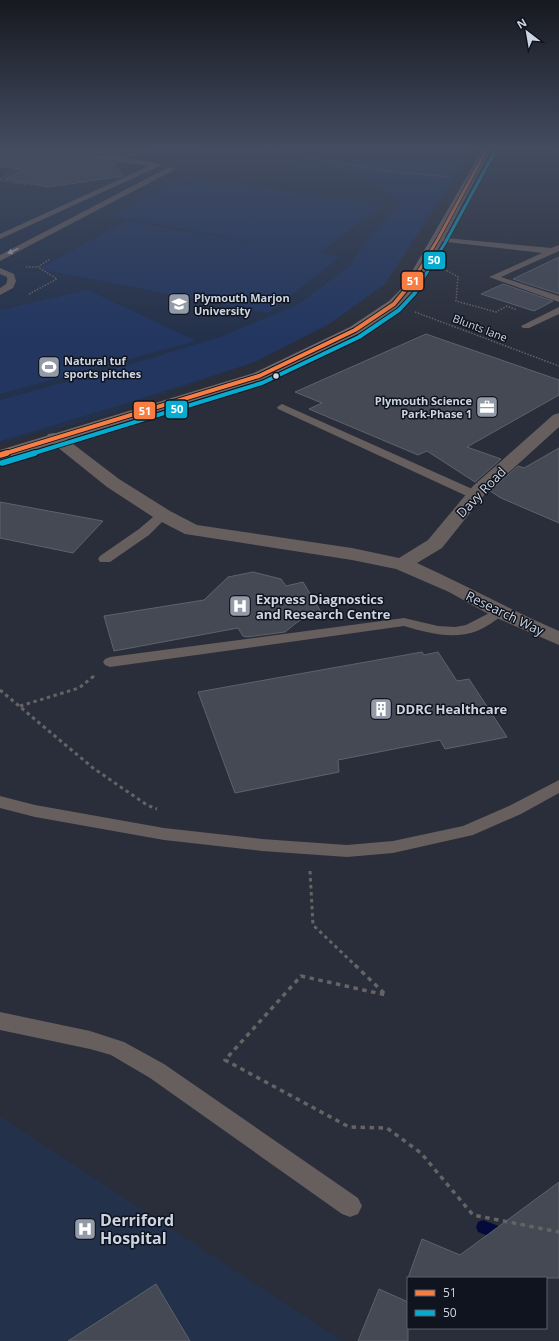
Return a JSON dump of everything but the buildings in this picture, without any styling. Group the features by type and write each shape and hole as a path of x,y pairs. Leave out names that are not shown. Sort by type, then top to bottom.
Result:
{"main road":[{"path":"0,455 259,376 354,330 394,304 408,290 453,212"}],"street":[{"name":"Davy Road","path":"402,564 434,544 475,495 558,420"},
{"name":"Research Way","path":"54,438 113,483 163,515 192,530 352,554 402,564 456,588 499,612 559,639"}],"lane":[{"path":"0,237 55,212"},
{"path":"0,258 90,212"},
{"path":"438,239 557,250"},
{"path":"557,250 492,277 559,299"},
{"path":"0,271 11,276 12,281 10,286 0,292"},
{"path":"526,326 559,310"},
{"path":"282,408 475,495"},
{"path":"105,559 144,532 163,515"},
{"path":"110,662 404,622 432,628 462,630 472,628 499,612"},
{"path":"0,802 35,811 164,834 262,845 347,851 393,847 445,837 467,831 516,810 559,786"},
{"path":"0,1021 90,1040 117,1048 157,1071 350,1206"}],"path":[{"path":"424,263 449,271 458,277 456,301 473,307 496,312 507,306 543,318"},
{"path":"25,296 57,279 38,267"},
{"name":"Blunts lane","path":"394,304 559,366"},
{"path":"19,706 79,688 110,662"},
{"path":"0,690 93,768 147,805 167,813 164,834"},
{"path":"308,848 312,882 313,925 386,996 301,976 225,1060 349,1127 387,1128 421,1153 473,1215 559,1232"}],"shaded area":[{"name":"Plymouth Marjon University","path":"0,212 433,212 385,284 331,323 255,362 96,419 0,443"},
{"path":"121,212 374,212 319,253 340,257 268,313 39,269 126,221 269,245 113,216"},
{"path":"392,212 432,212 385,284 331,323 255,362 0,441 0,400 132,364 220,337 297,305 350,266 368,239"},
{"name":"Natural tuf sports pitches","path":"88,290 196,341 0,394 0,310"},
{"name":"Derriford Hospital","path":"0,1116 342,1341 0,1341"}],"waterway":[{"path":"483,1227 504,1235"}],"transit line":[{"name":"51","path":"0,455 259,376 355,330 394,304 408,289 453,212"},
{"name":"50","path":"2,463 262,383 359,337 399,310 414,294 462,212"}],"place":[{"name":"Plymouth Marjon University","path":"179,304"},
{"name":"Natural tuf sports pitches","path":"49,367"},
{"name":"Plymouth Science Park-Phase 1","path":"487,407"},
{"name":"Express Diagnostics and Research Centre","path":"240,606"},
{"name":"DDRC Healthcare","path":"381,709"},
{"name":"Derriford Hospital","path":"85,1229"}]}
